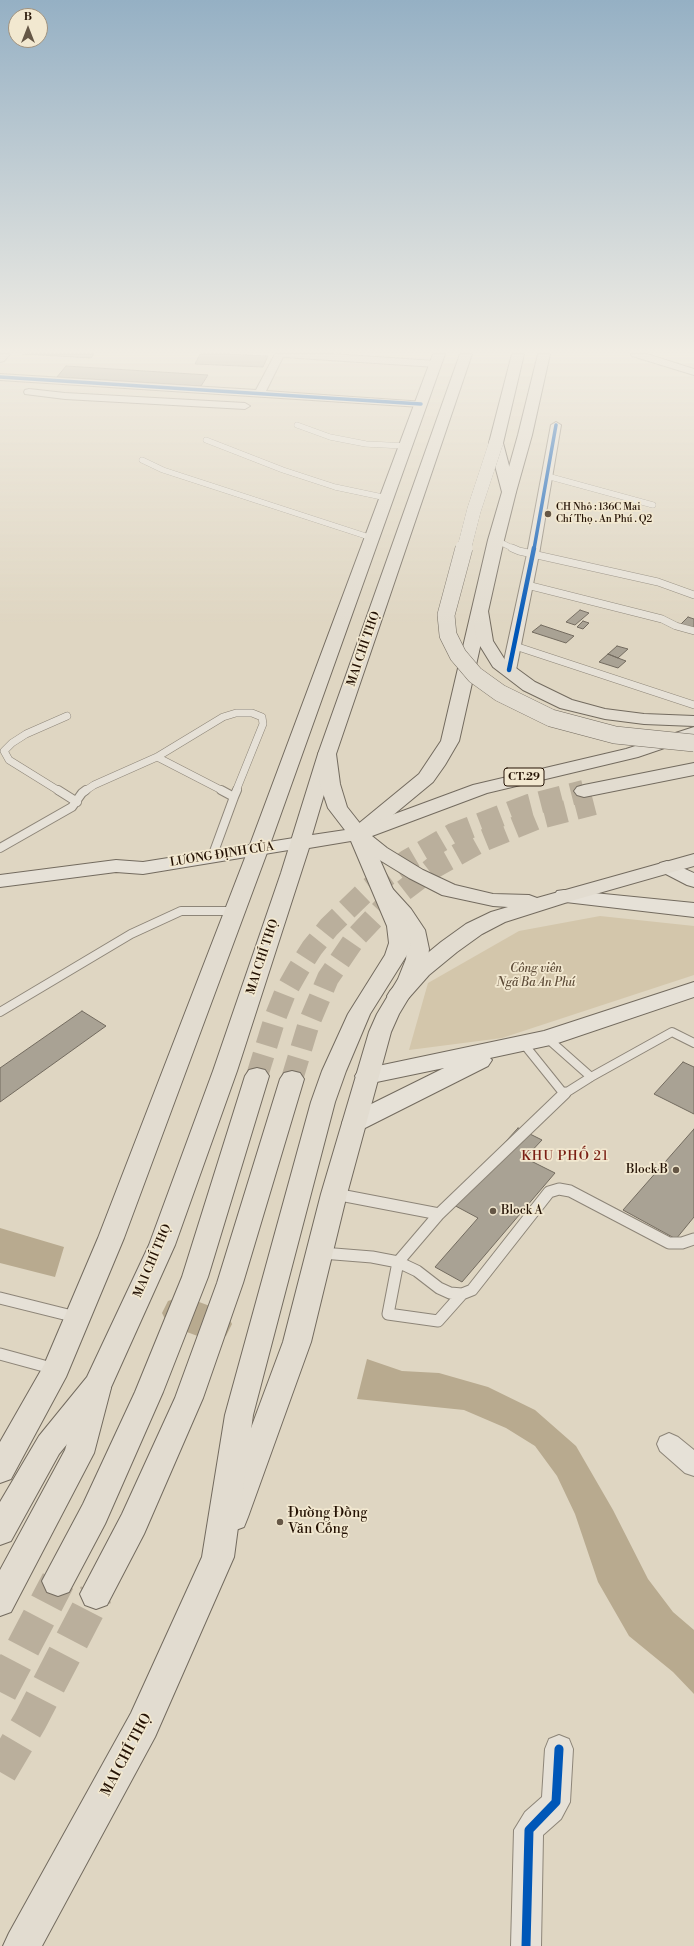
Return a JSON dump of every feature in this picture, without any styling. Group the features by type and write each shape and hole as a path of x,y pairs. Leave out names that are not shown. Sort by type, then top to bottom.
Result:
{"main road":[{"name":"MAI CHÍ THỌ","path":"0,1531 48,1445 98,1385 162,1245 225,1071 300,843 327,754 434,445"},
{"path":"495,445 474,510 446,615 448,635 458,655 475,675 496,690 515,702 551,718 615,735 661,741 694,742"},
{"path":"496,445 509,492"},
{"path":"300,843 358,834 385,814 426,778 444,753 454,729 496,540 522,445"},
{"path":"0,1470 56,1369 111,1238 258,850 406,446"},
{"path":"480,611 485,642 499,663 529,686 566,704 605,714 644,719 694,721"},
{"name":"CT.29","path":"358,834 480,789 533,775 631,753 694,732"},
{"path":"327,754 333,796 345,820 358,834 380,852 416,874 436,884 463,894 493,900 511,901 547,899 564,896 694,910"},
{"path":"694,769 589,797 694,784"},
{"name":"MAI CHÍ THỌ","path":"218,1557 239,1415 323,1102 337,1064 359,1014 396,955 400,943 398,926 358,834"},
{"name":"LƯƠNG ĐỊNH CỦA","path":"0,893 121,877 143,868 300,843"},
{"path":"398,996 435,958 474,929 498,917 564,896 694,860"},
{"name":"LƯƠNG ĐỊNH CỦA","path":"0,881 116,866 143,868"},
{"path":"667,867 694,882"},
{"name":"MAI CHÍ THỌ","path":"22,1946 143,1725 218,1557 297,1342 334,1194 380,1032 414,967 418,949 417,939 409,922 383,891"},
{"path":"367,1076 547,1038 694,989"},
{"path":"354,1123 515,1045"},
{"path":"58,1581 94,1514 158,1371 195,1277 257,1076"},
{"path":"96,1594 133,1524 190,1398 230,1283 292,1079"},
{"path":"0,1601 79,1453 98,1385"}],"street":[{"path":"509,670 527,585 553,445"},
{"path":"669,1444 694,1465"},
{"path":"526,1946 530,1830 535,1822 551,1810 556,1802 559,1748"}],"lane":[{"path":"218,445 283,470 335,487 387,498"},
{"path":"382,445 406,446"},
{"path":"142,460 163,470 372,538"},
{"path":"547,476 653,505"},
{"path":"496,540 519,550 533,554 658,582 694,595"},
{"path":"527,585 662,619 676,626 694,631"},
{"path":"515,646 694,705"},
{"path":"0,848 72,807 82,793 94,785 157,757 223,717 252,713 262,717 263,724 212,857"},
{"path":"67,716 26,734 12,743 4,751 9,760 77,802"},
{"path":"157,757 234,797"},
{"path":"0,1012 131,934 181,911 234,911"},
{"path":"462,1294 438,1321 388,1314 398,1262 439,1214 564,1094 591,1077 672,1032 694,1043"},
{"path":"547,1038 591,1077"},
{"path":"515,1045 564,1094"},
{"path":"320,1253 372,1257 398,1262 417,1271 439,1288 450,1293 462,1294 472,1290 549,1192 555,1190 570,1191 670,1243 682,1243 694,1239"},
{"path":"334,1194 439,1214"},
{"path":"0,1298 78,1318"},
{"path":"0,1354 56,1369"}],"green space":[{"name":"Công viên Ngã Ba An Phú","path":"600,916 694,926 694,975 502,1038 409,1050 428,983 519,931"}],"shaded area":[{"path":"0,1228 64,1247 55,1277 0,1263"},
{"path":"367,1359 402,1371 439,1373 488,1387 535,1410 576,1446 613,1510 648,1579 673,1612 694,1630 694,1694 673,1672 629,1636 598,1582 575,1514 557,1476 535,1446 506,1428 464,1410 357,1399"}],"building":[{"path":"580,610 589,613 575,625 566,622"},
{"path":"688,617 694,619 694,628 680,625"},
{"path":"583,621 589,623 583,629 577,627"},
{"path":"541,625 574,636 566,643 532,632"},
{"path":"617,646 628,649 618,658 608,654"},
{"path":"608,654 626,661 618,668 599,662"},
{"path":"82,1011 106,1026 0,1102 0,1068"},
{"path":"683,1062 694,1067 694,1114 654,1094"},
{"name":"Block A","path":"518,1128 542,1140 525,1158 555,1173 462,1282 435,1267 478,1218 450,1203"},
{"name":"Block B","path":"694,1129 694,1217 676,1239 623,1210"}],"waterway":[{"path":"183,1313 211,1324"}],"tunnel":[{"path":"257,1076 275,1018 285,993 298,970 312,948 329,927 367,890 408,860 453,834 529,805 584,791"},
{"path":"292,1079 309,1023 328,978 356,937 390,901 433,868 482,841 536,819 594,804"},
{"path":"0,1692 58,1581"},
{"path":"0,1772 30,1721 96,1594"}],"cycle path":[{"path":"509,670 533,554 552,445"},
{"path":"526,1946 529,1830 535,1822 551,1809 556,1802 559,1749"}],"place":[{"name":"CH Nhỏ : 136C Mai Chí Thọ . An Phú . Q2","path":"548,514"},
{"name":"Block B","path":"676,1170"},
{"name":"Block A","path":"493,1211"},
{"name":"Đường Đồng Văn Cống","path":"280,1522"}],"district":[{"name":"KHU PHỐ 21","path":"565,1157"}]}
